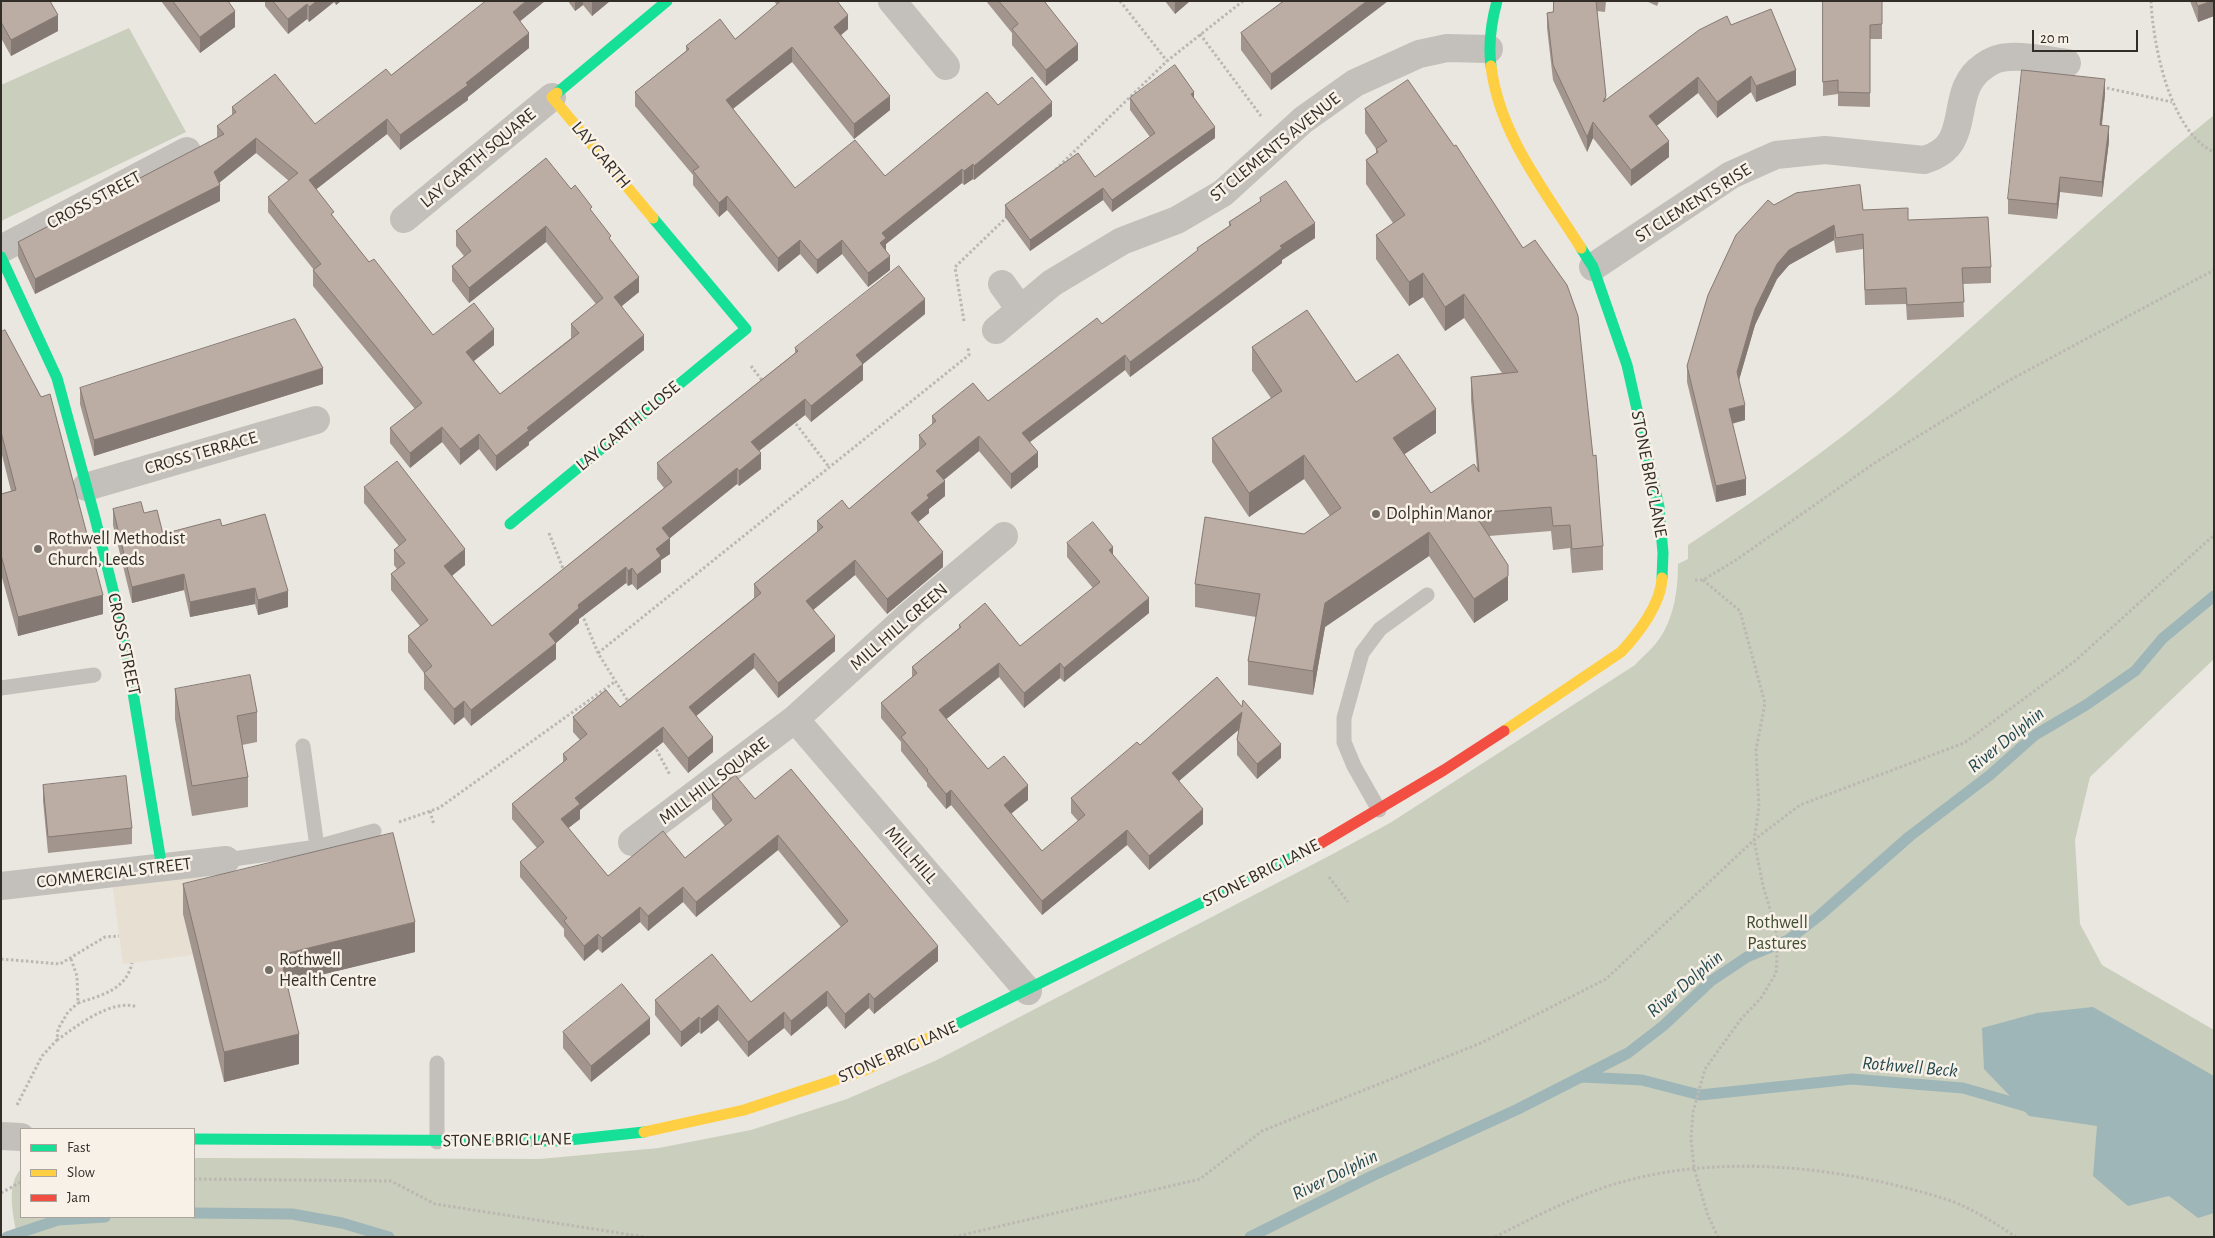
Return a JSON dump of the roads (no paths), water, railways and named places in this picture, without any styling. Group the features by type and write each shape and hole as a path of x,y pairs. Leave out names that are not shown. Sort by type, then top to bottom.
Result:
{"street":[{"path":"552,97 667,1"},
{"path":"892,1 946,66"},
{"name":"STONE BRIG LANE","path":"195,1139 437,1142 560,1141 634,1134 744,1110 865,1070 1028,991 1309,850 1379,810 1570,689 1622,652 1637,635 1650,614 1662,584 1663,553 1659,507 1627,365 1593,268 1512,138 1494,82 1490,48 1492,23 1497,1"},
{"name":"ST CLEMENTS AVENUE","path":"996,330 1052,283 1122,241 1176,220 1223,193 1302,120 1355,83 1418,54 1447,48 1490,48"},
{"name":"ST CLEMENTS RISE","path":"1593,268 1731,175 1776,155 1825,150 1924,160 1937,156 1948,148 1955,137 1961,101 1967,85 1977,71 1992,61 2009,56 2067,63"},
{"name":"LAY GARTH SQUARE","path":"404,219 552,97"},
{"name":"LAY GARTH","path":"552,97 746,328"},
{"name":"CROSS STREET","path":"1,249 187,151"},
{"name":"CROSS STREET","path":"1,257 57,378 86,487 122,626 162,868"},
{"path":"1002,284 1020,309"},
{"name":"LAY GARTH CLOSE","path":"510,524 746,328"},
{"name":"CROSS TERRACE","path":"86,487 316,420"},
{"name":"MILL HILL GREEN","path":"795,719 912,612 1004,536"},
{"name":"MILL HILL SQUARE","path":"632,842 795,719"},
{"name":"MILL HILL","path":"795,719 1028,991"},
{"name":"COMMERCIAL STREET","path":"1,886 226,860"}],"lane":[{"path":"1379,810 1354,766 1344,742 1344,718 1362,653 1380,629 1427,595"},
{"path":"1,688 94,675"},
{"path":"303,746 317,847"},
{"path":"226,860 317,847 374,831"},
{"path":"437,1063 437,1142"}],"water":[{"path":"2093,1007 2214,1076 2214,1213 2198,1218 2169,1196 2128,1206 2093,1176 2097,1126 2029,1116 1984,1069 1982,1028 2037,1013"}],"waterway":[{"name":"River Dolphin","path":"1250,1237 1372,1176 1518,1109 1628,1053 1663,1026 1711,981 1747,957 1788,940 1819,916 1910,836 1990,775 2035,735 2086,705 2135,671 2163,638 2214,596"},
{"name":"Rothwell Beck","path":"1582,1077 1642,1080 1700,1095 1852,1079 1963,1088 2032,1108"},
{"name":"River Dolphin","path":"195,1213 292,1214 342,1223 389,1237"},
{"name":"River Dolphin","path":"7,1237 58,1220 89,1218"}],"place":[{"name":"Dolphin Manor","path":"1376,514"},
{"name":"Rothwell Methodist Church, Leeds","path":"38,549"},
{"name":"Rothwell Health Centre","path":"269,970"}],"park label":[{"name":"Rothwell Pastures","path":"1777,933"}]}
